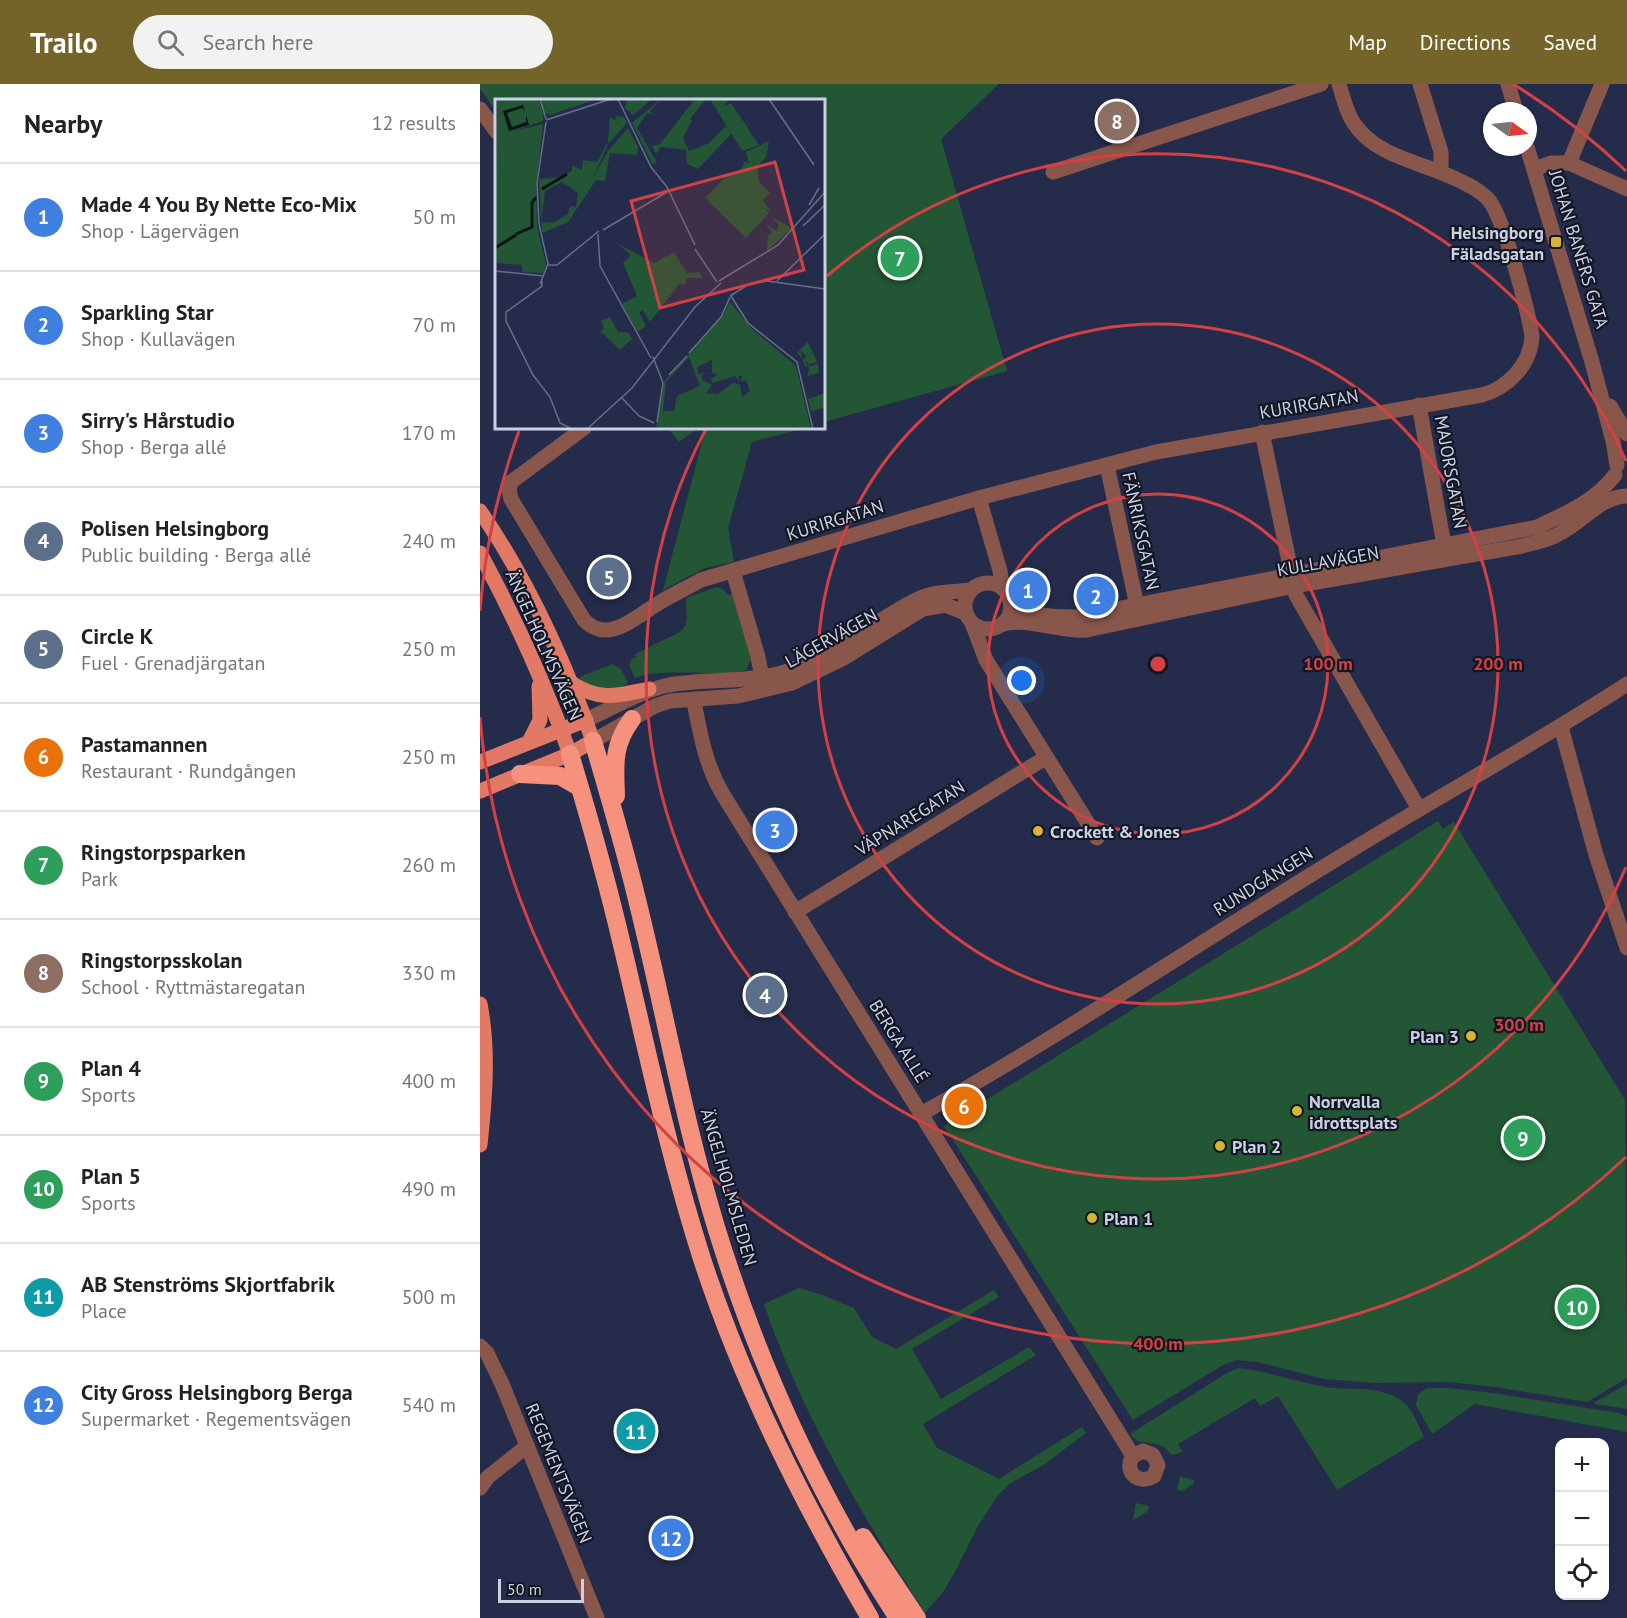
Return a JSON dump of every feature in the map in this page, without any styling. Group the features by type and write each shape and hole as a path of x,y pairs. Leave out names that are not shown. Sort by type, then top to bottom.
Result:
{"highway":[{"path":"617,825 615,757 618,741 632,719"},
{"name":"ÄNGELHOLMSLEDEN","path":"593,741 636,897 696,1158 741,1299 793,1426 836,1513 898,1618"},
{"path":"570,754 619,934 674,1164 703,1260 753,1392 837,1576 859,1618"},
{"path":"520,774 560,776 579,787"},
{"path":"717,1229 819,1456 863,1537 916,1618"},
{"path":"800,1492 870,1618"}],"main road":[{"name":"ÄNGELHOLMSVÄGEN","path":"480,511 536,604 573,684 593,741"},
{"name":"ÄNGELHOLMSVÄGEN","path":"480,553 538,671 570,754"},
{"path":"529,742 540,720 538,671"},
{"path":"573,684 583,691 600,697 650,689"},
{"name":"LÄGERVÄGEN","path":"480,762 586,720"},
{"name":"LÄGERVÄGEN","path":"480,791 570,754 593,741"},
{"path":"480,1004 486,1064 480,1145"}],"street":[{"path":"1053,172 1321,84"},
{"name":"KURIRGATAN","path":"583,429 511,482 508,490 511,499 589,626 598,630 613,629 701,580 979,498 1156,452 1482,395 1498,390 1521,367 1532,340 1515,268 1496,210 1487,198 1473,188 1368,140 1349,115 1339,84"},
{"path":"1420,84 1441,152 1441,172"},
{"path":"1508,84 1513,102"},
{"path":"1569,163 1602,84"},
{"path":"480,109 495,130"},
{"name":"JOHAN BANÉRS GATA","path":"1530,156 1620,464 1620,488 1627,495"},
{"path":"1534,169 1551,163 1569,163 1627,189"},
{"name":"JOHAN BANÉRS GATA","path":"1592,362 1614,412 1627,434"},
{"name":"MAJORSGATAN","path":"1419,405 1444,545"},
{"path":"1262,432 1296,595 1419,809"},
{"name":"KULLAVÄGEN","path":"1027,617 1073,631 1087,630 1444,545 1538,527 1603,490 1620,464"},
{"name":"FÄNRIKSGATAN","path":"1107,465 1137,606"},
{"name":"KULLAVÄGEN","path":"1027,617 1075,617 1546,540 1563,532 1609,500 1627,495"},
{"path":"979,498 1010,614 999,626 987,647 986,660"},
{"path":"996,557 991,569 965,601 969,618 986,660 1097,838"},
{"path":"733,571 764,684"},
{"path":"969,618 979,628 987,630 1027,617 1006,595 991,584 975,587"},
{"name":"LÄGERVÄGEN","path":"593,741 655,706 670,701 738,696 801,667 919,598 975,587"},
{"name":"LÄGERVÄGEN","path":"586,720 650,689 672,684 737,681 764,684 792,683 844,658 923,609 946,605 969,618"},
{"name":"RUNDGÅNGEN","path":"921,1114 994,1073 1336,859 1560,727 1627,684"},
{"name":"BERGA ALLÉ","path":"696,699 700,732 711,773 1133,1456"},
{"path":"1560,727 1593,845 1627,948"},
{"name":"VÄPNAREGATAN","path":"795,912 1045,758"},
{"name":"REGEMENTSVÄGEN","path":"480,1346 494,1365 597,1618"},
{"path":"480,1488 488,1477 527,1446"}],"green space":[{"path":"480,84 999,84 941,139 1007,371 825,422 825,99 495,99 495,110 480,89"},
{"path":"669,429 697,429 679,442"},
{"path":"703,429 801,429 752,442 728,528 734,562 705,568 663,590 705,431"},
{"path":"716,587 723,589 728,595 732,594 751,660 746,670 735,674 669,673 635,678 629,665 636,657 635,654 680,632 687,620 687,598"},
{"path":"613,664 621,669 628,683 615,691 606,692 597,689 579,677"},
{"name":"Norrvalla idrottsplats","path":"1438,821 1443,829 1454,822 1625,1100 1627,1378 1587,1402 1448,1382 1373,1383 1324,1379 1257,1362 1237,1360 1223,1365 1133,1420 944,1126"},
{"path":"799,1288 854,1308 872,1337 896,1349 994,1290 999,1297 912,1349 941,1399 1029,1347 1036,1355 923,1424 937,1448 999,1479 1082,1427 1086,1433 1045,1464 1009,1484 998,1495 978,1526 943,1592 925,1613 835,1463 779,1345 764,1304"},
{"path":"1238,1368 1331,1388 1372,1390 1392,1395 1409,1408 1424,1437 1337,1490 1278,1396 1260,1406 1255,1398 1178,1444 1183,1452 1172,1455 1157,1444 1137,1441 1130,1434"},
{"path":"1627,1384 1627,1409 1595,1404 1595,1402"},
{"path":"1427,1388 1492,1393 1619,1413 1627,1416 1627,1432 1475,1404 1432,1434 1416,1405 1418,1394"},
{"path":"1180,1477 1194,1480 1194,1483 1184,1491 1177,1490"},
{"path":"1136,1503 1149,1506 1147,1512 1133,1520"}],"place":[{"name":"Ringstorpsskolan","path":"1117,121"},
{"name":"Helsingborg Fäladsgatan","path":"1556,242"},
{"name":"Ringstorpsparken","path":"900,258"},
{"name":"Circle K","path":"609,577"},
{"name":"Made 4 You By Nette Eco-Mix","path":"1028,590"},
{"name":"Sparkling Star","path":"1096,596"},
{"name":"Sirry's Hårstudio","path":"775,830"},
{"name":"Crockett & Jones","path":"1038,831"},
{"name":"Polisen Helsingborg","path":"765,995"},
{"name":"Plan 3","path":"1471,1036"},
{"name":"Pastamannen","path":"964,1106"},
{"name":"Norrvalla idrottsplats","path":"1297,1111"},
{"name":"Plan 4","path":"1523,1138"},
{"name":"Plan 2","path":"1220,1146"},
{"name":"Plan 1","path":"1092,1218"},
{"name":"Plan 5","path":"1577,1307"},
{"name":"AB Stenströms Skjortfabrik","path":"636,1431"},
{"name":"City Gross Helsingborg Berga","path":"671,1538"}]}
